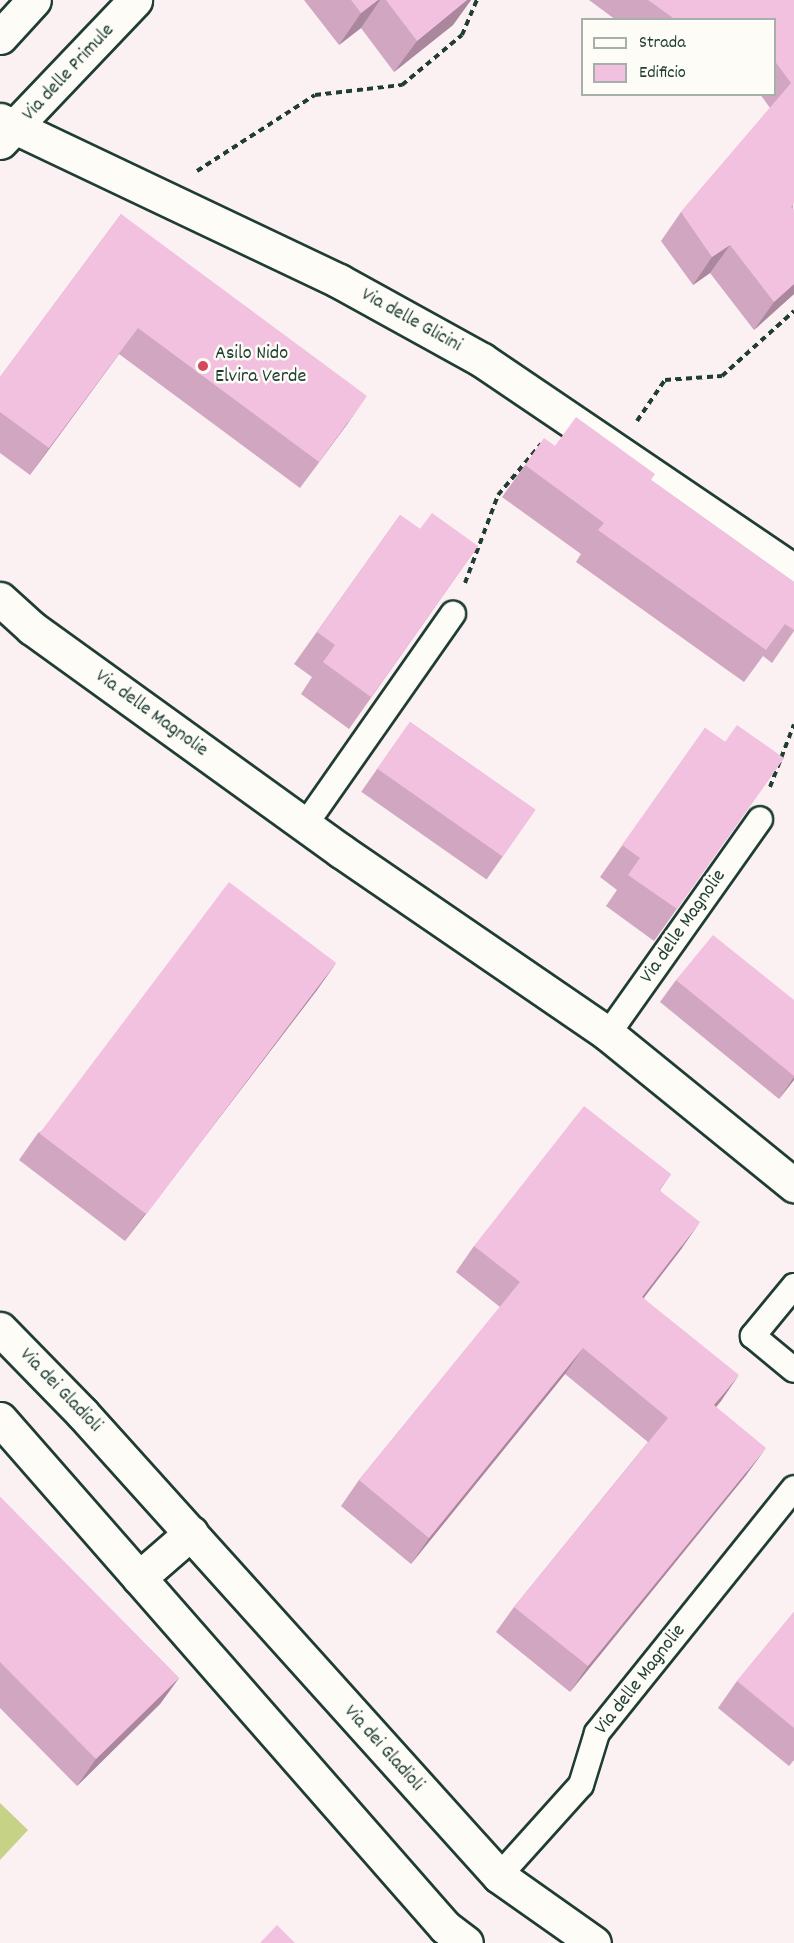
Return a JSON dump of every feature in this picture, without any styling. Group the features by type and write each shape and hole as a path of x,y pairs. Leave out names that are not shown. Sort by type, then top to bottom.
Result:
{"street":[{"path":"0,37 34,0"},
{"name":"Via delle Primule","path":"6,130 135,0"},
{"name":"Via delle Glicini","path":"6,130 160,195 339,281 482,360 618,449 794,571"},
{"name":"Via delle Magnolie","path":"0,599 32,628 305,825 608,1034 794,1185"},
{"name":"Via dei Gladioli","path":"0,1329 191,1533 499,1876 594,1943"},
{"path":"0,1419 445,1927 466,1943"},
{"path":"139,1578 191,1533"}],"lane":[{"path":"305,825 453,614"},
{"name":"Via delle Magnolie","path":"608,1034 760,819"},
{"path":"794,1286 753,1336 794,1370"},
{"name":"Via delle Magnolie","path":"499,1876 581,1785 597,1733 794,1488"}],"path":[{"path":"160,195 315,95 402,85 462,35 477,0"},
{"path":"618,449 665,380 722,376 794,311"},
{"path":"453,614 498,495 520,464 569,417"},
{"path":"760,819 794,724"}],"green space":[{"path":"0,1803 28,1830 0,1860"}],"building":[{"path":"351,0 378,0 361,13"},
{"path":"386,0 467,0 417,41"},
{"path":"648,0 794,0 794,203 791,207 794,210 794,284 774,302 730,245 712,257 681,212 791,83 776,63 776,18 673,18"},
{"name":"Asilo Nido Elvira Verde","path":"121,214 367,396 319,462 138,328 49,448 0,412 0,377"},
{"path":"576,417 655,474 651,480 794,582 794,630 785,624 766,650 598,530 604,523 525,465 544,438 555,446"},
{"path":"432,513 478,546 371,697 323,662 335,645 317,632 400,515 420,529"},
{"path":"410,722 535,810 503,856 377,769"},
{"path":"737,725 784,758 677,909 628,875 640,858 622,845 705,728 725,742"},
{"path":"229,882 336,963 146,1214 39,1134"},
{"path":"713,935 794,1000 794,1076 676,980"},
{"path":"584,1106 671,1174 659,1190 700,1222 642,1297 739,1375 714,1405 766,1448 588,1666 514,1607 668,1418 583,1348 429,1538 359,1480 520,1282 474,1246"},
{"path":"0,1497 179,1678 96,1759 0,1662"},
{"path":"794,1612 794,1728 737,1681"},
{"path":"277,1925 295,1943 260,1943"}],"place":[{"name":"Asilo Nido Elvira Verde","path":"203,366"}]}
